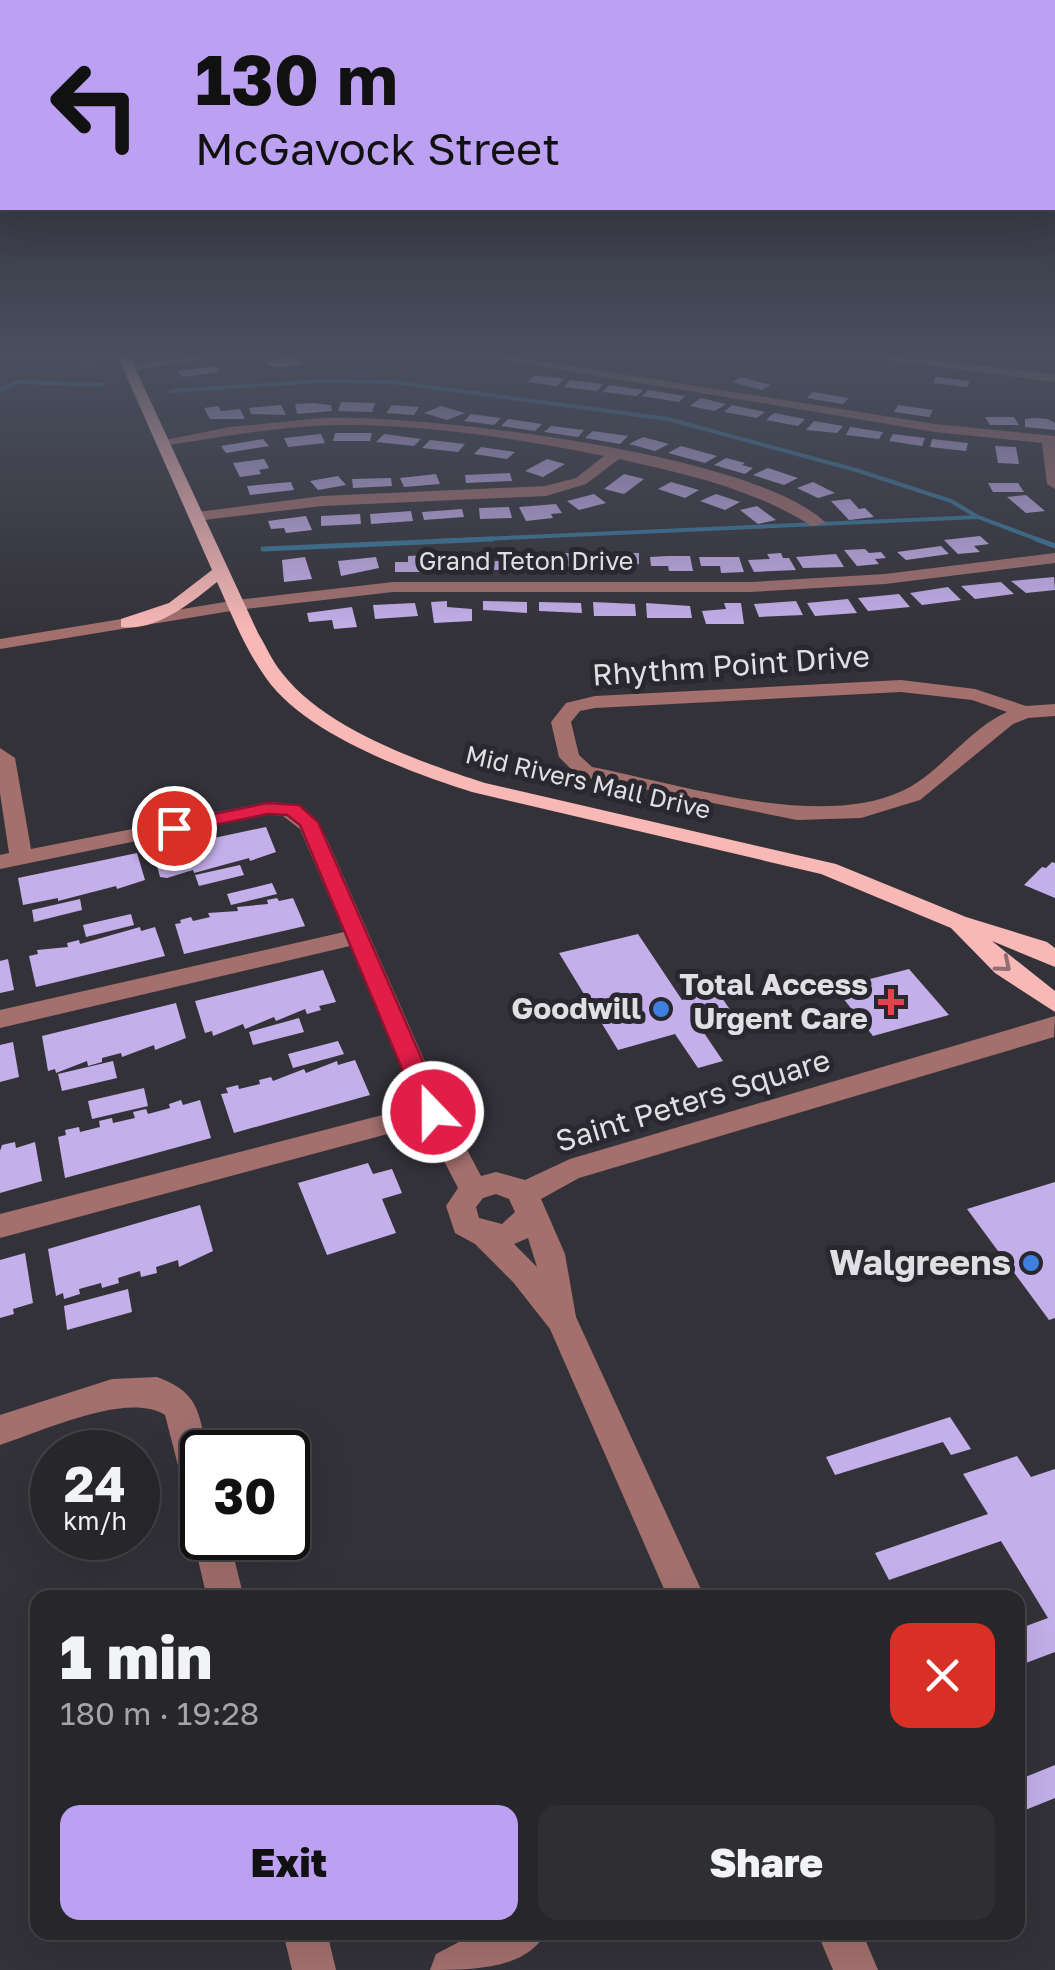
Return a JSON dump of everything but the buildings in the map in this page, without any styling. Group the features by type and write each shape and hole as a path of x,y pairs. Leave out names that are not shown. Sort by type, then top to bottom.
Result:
{"main road":[{"name":"Mid Rivers Mall Drive","path":"165,449 264,663 293,695 335,726 399,759 479,788 828,869 958,922 1038,948 1055,959"},
{"path":"128,623 175,608 221,570"},
{"name":"Mid Rivers Mall Drive","path":"958,922 1004,967 1055,1003"}],"street":[{"path":"570,449 614,455 773,495 798,506 818,523"},
{"path":"1053,449 1055,484"},
{"path":"196,516 322,502 546,491 581,481 614,455"},
{"name":"Grand Teton Drive","path":"0,644 350,590 436,585 816,584 1055,558"},
{"name":"Rhythm Point Drive","path":"1024,702 912,796 874,810 824,816 783,812 585,772 568,757 560,722 573,708 595,702 883,686 965,693 1024,702 1055,710"},
{"path":"0,754 5,758 11,860 268,808 292,809 308,822 433,1112 473,1189"},
{"path":"0,1019 357,937"},
{"name":"Saint Peters Square","path":"527,1200 570,1170 1055,1025"},
{"path":"0,1226 433,1112"},
{"path":"562,1322 550,1254 527,1200 496,1182 473,1189 464,1200 462,1219 524,1273 562,1322 683,1590"},
{"path":"486,1236 504,1236 518,1230 528,1219 527,1200"},
{"path":"0,1430 112,1394 157,1392 180,1406 186,1430"},
{"path":"217,1560 224,1590"},
{"path":"308,1940 314,1970"},
{"path":"452,1970 509,1940"},
{"path":"843,1940 856,1970"}],"waterway":[{"path":"778,449 951,501 978,517"},
{"path":"436,541 978,517"},
{"path":"978,517 1042,541"},
{"path":"263,549 492,539"},
{"path":"1036,539 1055,546"}],"place":[{"name":"Total Access Urgent Care","path":"891,1002"},
{"name":"Goodwill","path":"661,1009"},
{"name":"Walgreens","path":"1031,1263"}],"route":[{"path":"174,828 268,808 292,809 301,814 308,822 433,1112"}]}
